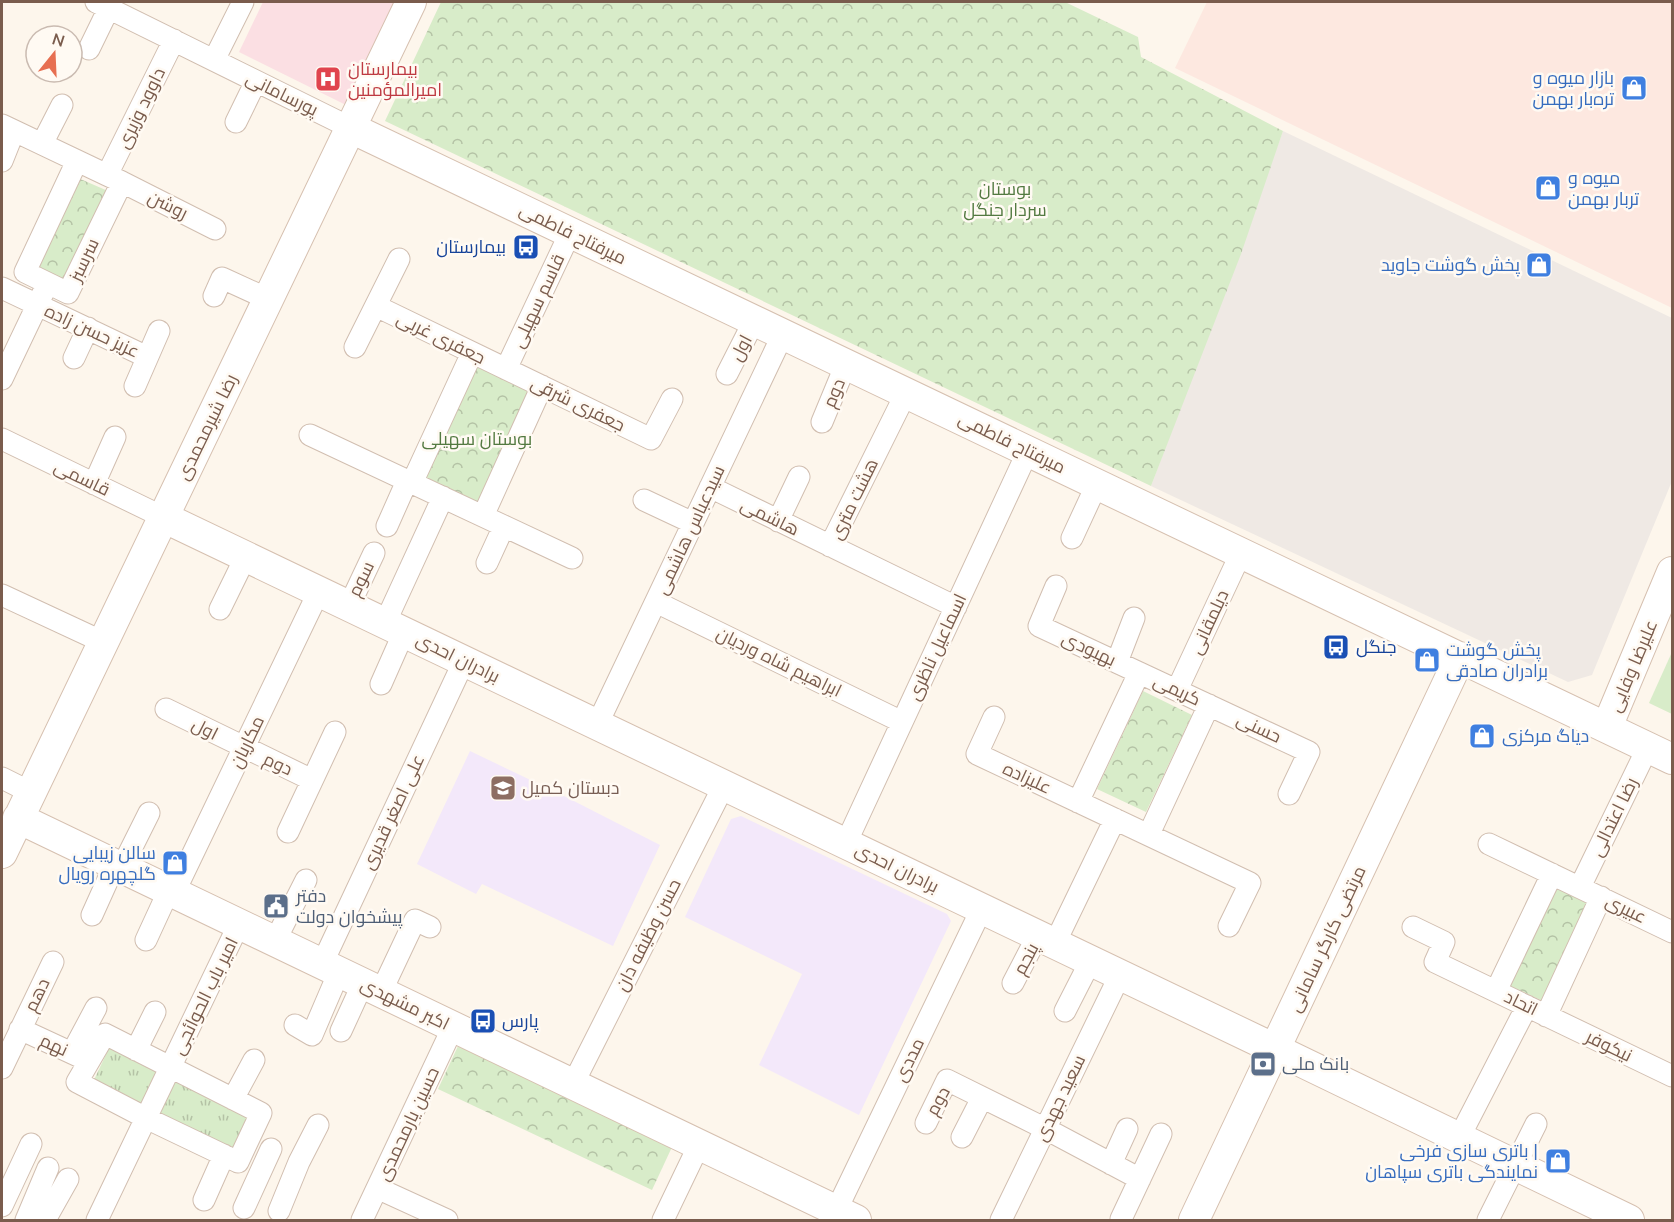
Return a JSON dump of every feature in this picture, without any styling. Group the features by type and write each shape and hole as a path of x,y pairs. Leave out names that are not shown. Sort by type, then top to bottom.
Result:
{"street":[{"path":"214,60 243,2"},
{"name":"رضا شیرمحمدی","path":"2,852 411,2"},
{"path":"88,49 102,5"},
{"name":"پورسامانی","path":"102,5 351,128"},
{"name":"داوود وزیری","path":"114,179 174,40"},
{"path":"236,122 256,81"},
{"path":"42,144 62,105"},
{"path":"2,161 8,128 114,179"},
{"name":"میرفتاح فاطمی","path":"351,128 1660,753"},
{"name":"سرسبز","path":"77,161 24,272 48,284 68,293 114,179"},
{"name":"روشن","path":"114,179 215,229"},
{"name":"قاسم سهیلی","path":"506,369 570,233"},
{"path":"355,347 399,259"},
{"path":"214,296 222,278 268,299"},
{"path":"2,379 48,284"},
{"name":"عزیز حسن زاده","path":"2,288 147,357"},
{"name":"جعفری غربی","path":"376,306 506,369"},
{"name":"اول","path":"727,374 754,321"},
{"path":"74,358 88,328"},
{"path":"135,386 159,331"},
{"name":"سیدعباس هاشمی","path":"597,725 783,334"},
{"path":"387,526 472,353"},
{"name":"دوم","path":"822,422 846,364"},
{"name":"جعفری شرقی","path":"506,369 651,439 672,399"},
{"path":"483,516 542,387"},
{"name":"هشت متری","path":"906,393 830,546 956,607"},
{"path":"310,435 572,558"},
{"path":"94,484 115,437"},
{"name":"قاسمی","path":"2,439 163,517"},
{"name":"اسماعیل ناظری","path":"846,843 1028,451"},
{"path":"778,520 799,477"},
{"path":"1072,538 1097,484"},
{"name":"هاشمی","path":"710,488 830,546"},
{"path":"381,684 394,627 442,497"},
{"path":"644,500 693,523"},
{"name":"برادران احدی","path":"163,517 1275,1048 1629,1221"},
{"path":"487,563 504,526"},
{"name":"سوم","path":"349,606 374,553"},
{"name":"دیلمقانی","path":"1177,690 1242,553"},
{"path":"220,609 246,556"},
{"name":"علیرضا وفایی","path":"1607,727 1672,572"},
{"name":"بهبودی","path":"1056,586 1039,626 1139,673"},
{"name":"مکاریان","path":"146,940 244,748 319,591"},
{"path":"3,599 103,642"},
{"name":"ابراهیم شاه وردیان","path":"656,602 902,722"},
{"path":"1116,662 1134,618"},
{"name":"مرتضی کارگر سامانی","path":"1194,1221 1460,657"},
{"name":"علی اصغر قدیری","path":"351,978 464,661"},
{"name":"کریمی","path":"1078,802 1139,673 1177,690 1209,705 1149,834"},
{"name":"حسنی","path":"1209,705 1309,752 1289,794"},
{"name":"اول","path":"166,709 244,748"},
{"name":"علیزاده","path":"994,717 976,754 1078,802"},
{"name":"دوم","path":"288,832 335,732"},
{"name":"دوم","path":"244,748 312,780"},
{"name":"رضا اعتدالی","path":"1580,887 1660,753"},
{"path":"2,778 24,805"},
{"name":"حسن وظیفه دان","path":"573,1084 724,785"},
{"path":"1078,802 1250,883 1229,926"},
{"name":"اکبر مشهدی","path":"24,805 118,866 846,1216"},
{"path":"92,915 149,813"},
{"path":"1047,939 1114,819"},
{"name":"عبیری","path":"1489,843 1672,932"},
{"name":"اتحاد","path":"1552,874 1496,992 1546,1016 1602,897"},
{"path":"275,941 306,880"},
{"name":"مددی","path":"846,1216 982,908"},
{"path":"295,1025 312,1035 351,978 416,920"},
{"name":"امیر باب الحوائجی","path":"146,1118 240,924"},
{"path":"1413,927 1444,942 1435,962 1496,992"},
{"name":"پنجم","path":"1013,983 1047,939"},
{"path":"1065,1011 1090,960"},
{"name":"دهم","path":"2,1068 53,962"},
{"name":"سعید جهدی","path":"1001,1221 1120,975"},
{"path":"341,1031 351,978"},
{"path":"1459,1138 1527,1006"},
{"path":"81,1057 105,1034 261,1113 238,1162 77,1082 81,1057 96,1008"},
{"path":"136,1050 155,1012"},
{"name":"نیکوفر","path":"1546,1016 1672,1076"},
{"name":"حسین یارمحمدی","path":"362,1221 453,1027"},
{"name":"نهم","path":"20,1029 81,1057"},
{"path":"233,1099 254,1060"},
{"name":"دوم","path":"926,1123 947,1080 982,1098"},
{"path":"962,1137 982,1098 1140,1179"},
{"path":"97,1221 146,1118"},
{"path":"1488,1221 1536,1124"},
{"path":"279,1212 299,1162 318,1125"},
{"path":"1111,1164 1127,1129"},
{"path":"1121,1219 1161,1134"},
{"path":"249,1139 299,1162"},
{"path":"2,1206 31,1144"},
{"path":"663,1221 699,1145"},
{"path":"244,1208 271,1149"},
{"path":"204,1200 224,1155"},
{"path":"26,1221 48,1168"},
{"path":"45,1221 68,1179"},
{"path":"377,1188 447,1221"}],"shaded area":[{"name":"بیمارستان امیرالمؤمنین","path":"263,2 397,2 350,107 239,52"},
{"name":"میوه و تربار بهمن","path":"1207,2 1672,2 1672,308 1175,68"},
{"path":"1283,131 1672,318 1672,481 1592,675 1568,682 1151,486"},
{"path":"470,751 660,845 613,946 482,884 476,894 417,864"},
{"path":"741,816 947,914 951,921 859,1115 759,1065 802,974 685,917 731,819"}],"green space":[{"name":"بوستان سردار جنگل","path":"441,2 1065,2 1138,37 1141,57 1283,131 1241,254 1151,486 385,121"},
{"path":"78,178 108,191 66,281 37,267"},
{"name":"بوستان سهیلی","path":"474,362 539,394 480,516 414,484"},
{"path":"1672,652 1672,714 1649,703"},
{"path":"1143,691 1192,715 1146,812 1097,789"},
{"path":"1553,885 1594,905 1547,1003 1506,984"},
{"path":"110,1046 249,1119 233,1152 93,1082"},
{"path":"458,1046 672,1147 652,1190 438,1089"}],"place":[{"name":"بیمارستان امیرالمؤمنین","path":"328,79"},
{"name":"بازار میوه و تره‌بار بهمن","path":"1634,88"},
{"name":"میوه و تربار بهمن","path":"1548,188"},
{"name":"بیمارستان","path":"526,247"},
{"name":"پخش گوشت جاوید","path":"1539,265"},
{"name":"جنگل","path":"1336,647"},
{"name":"پخش گوشت برادران صادقی","path":"1427,660"},
{"name":"دیاگ مرکزی","path":"1482,736"},
{"name":"دبستان کمیل","path":"503,788"},
{"name":"سالن زیبایی گلچهره رویال","path":"175,863"},
{"name":"دفتر پیشخوان دولت","path":"276,906"},
{"name":"پارس","path":"483,1021"},
{"name":"بانک ملی","path":"1263,1064"},
{"name":"باتری سازی فرخی | نمایندگی باتری سپاهان","path":"1558,1161"}]}
